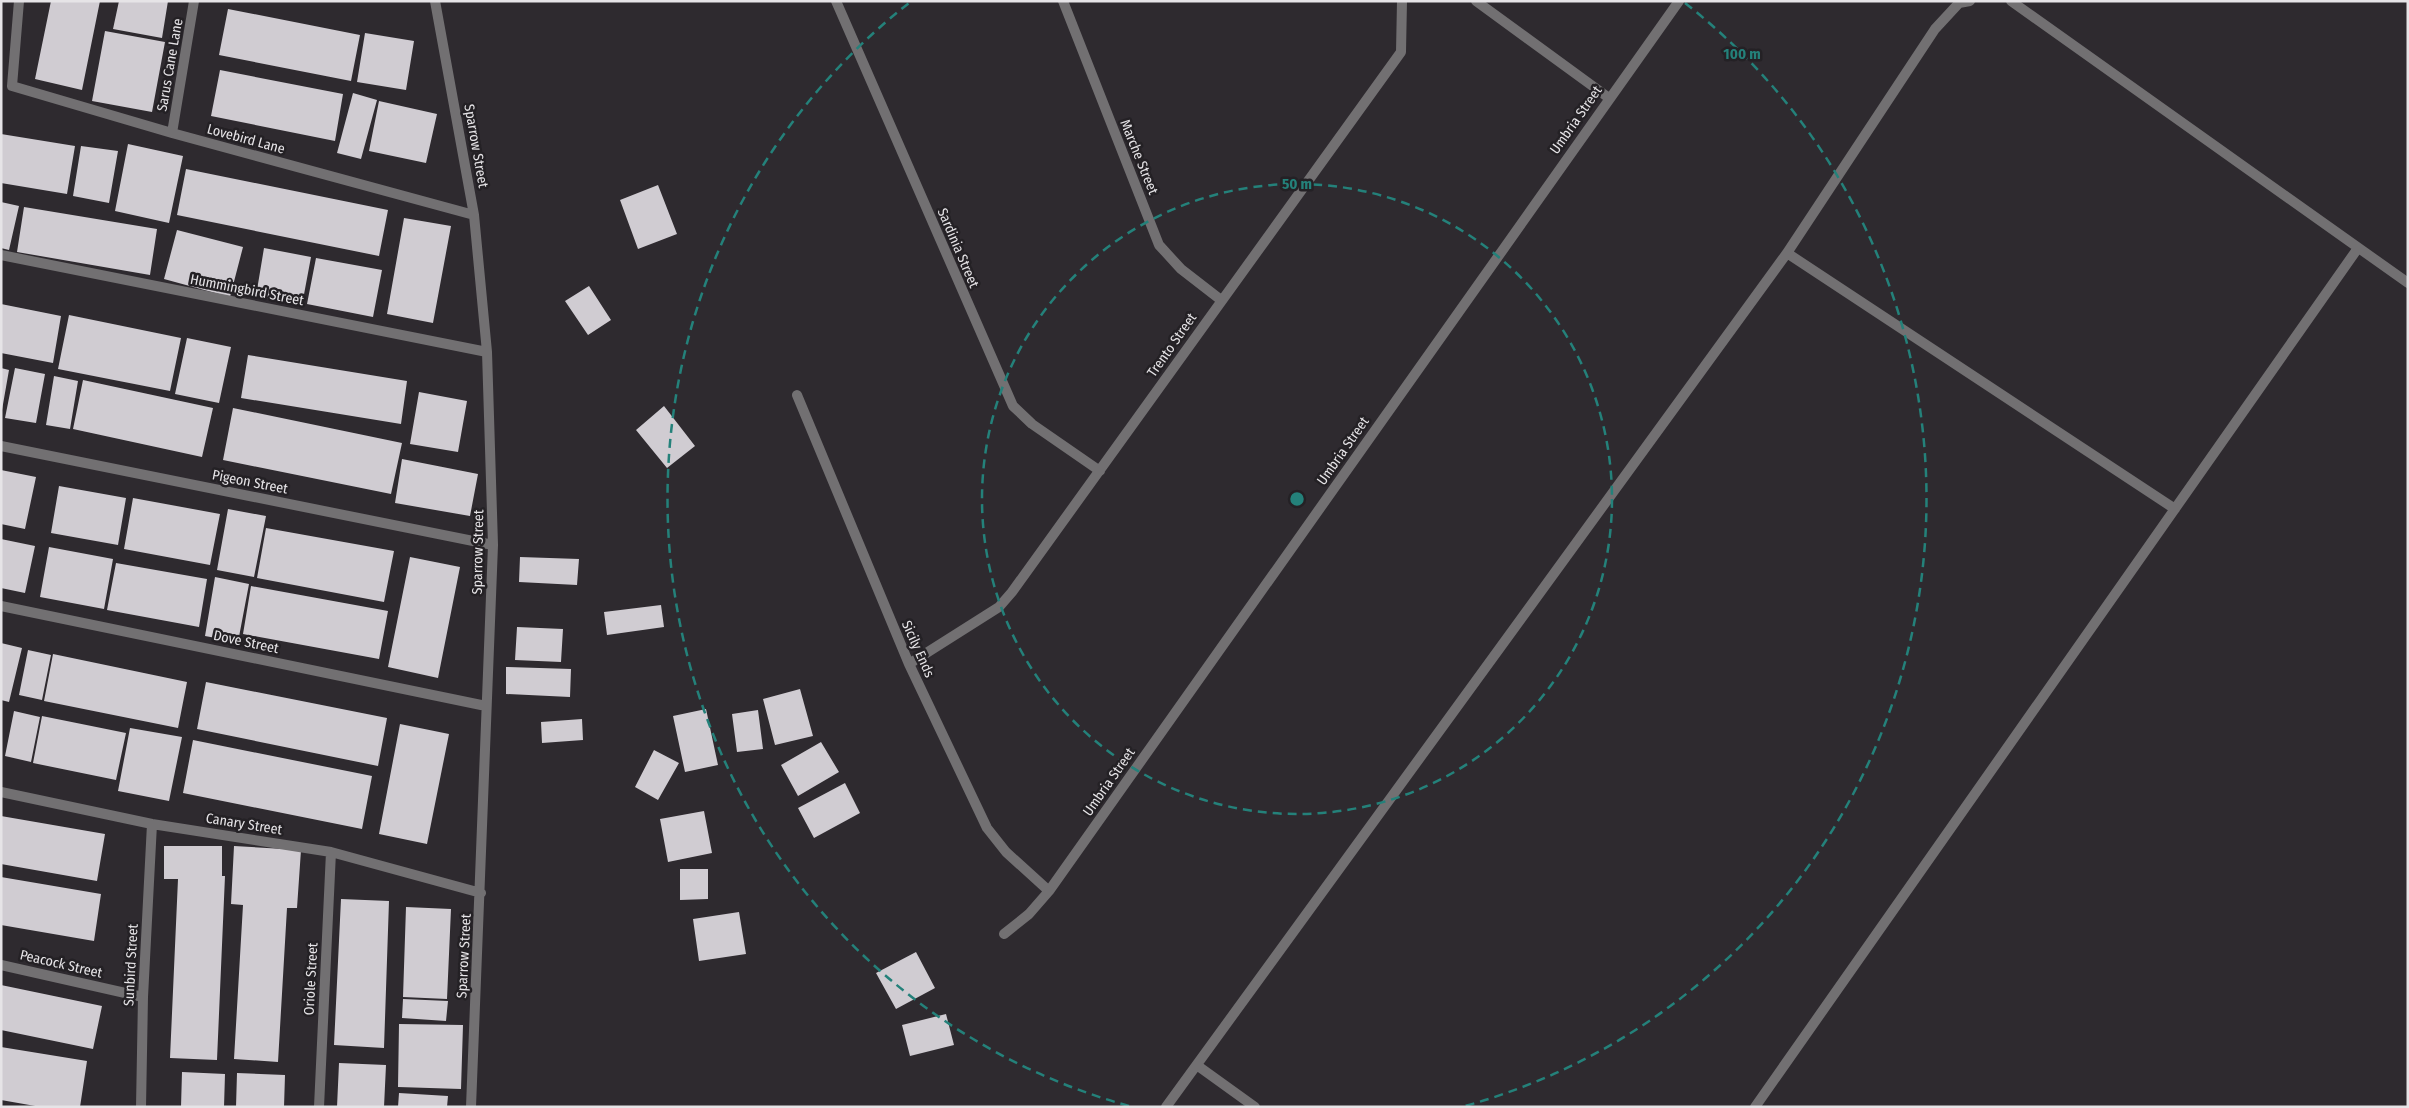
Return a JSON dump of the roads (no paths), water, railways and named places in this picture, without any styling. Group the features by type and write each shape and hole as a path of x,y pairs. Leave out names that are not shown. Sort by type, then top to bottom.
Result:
{"street":[{"name":"Lovebird Lane","path":"19,1 12,86 172,133 474,215"},
{"name":"Sarus Cane Lane","path":"172,133 194,1"},
{"name":"Sparrow Street","path":"435,1 474,215 487,352 493,545 481,893 471,1107"},
{"name":"Sardinia Street","path":"836,1 1013,406 1032,424 1100,471"},
{"name":"Marche Street","path":"1063,1 1160,246 1181,269 1221,300"},
{"name":"Trento Street","path":"908,664 999,607 1100,471 1400,52 1402,1"},
{"path":"1476,1 1609,98"},
{"name":"Umbria Street","path":"1004,934 1029,914 1049,891 1679,1"},
{"path":"1166,1107 1198,1066 1787,252 1934,29 1959,3 1970,1"},
{"path":"2011,1 2408,283"},
{"path":"1755,1107 2358,248"},
{"path":"1787,252 2175,508"},
{"name":"Hummingbird Street","path":"1,255 487,352"},
{"name":"Sicily Ends","path":"797,396 908,664 987,828 1006,852 1049,891"},
{"name":"Pigeon Street","path":"1,446 493,545"},
{"name":"Dove Street","path":"1,606 486,706"},
{"name":"Canary Street","path":"1,792 152,824 330,852 481,893"},
{"name":"Sunbird Street","path":"141,1107 143,997 152,824"},
{"name":"Oriole Street","path":"319,1107 330,852"},
{"name":"Peacock Street","path":"1,965 143,997"},
{"path":"1198,1066 1255,1107"}]}
